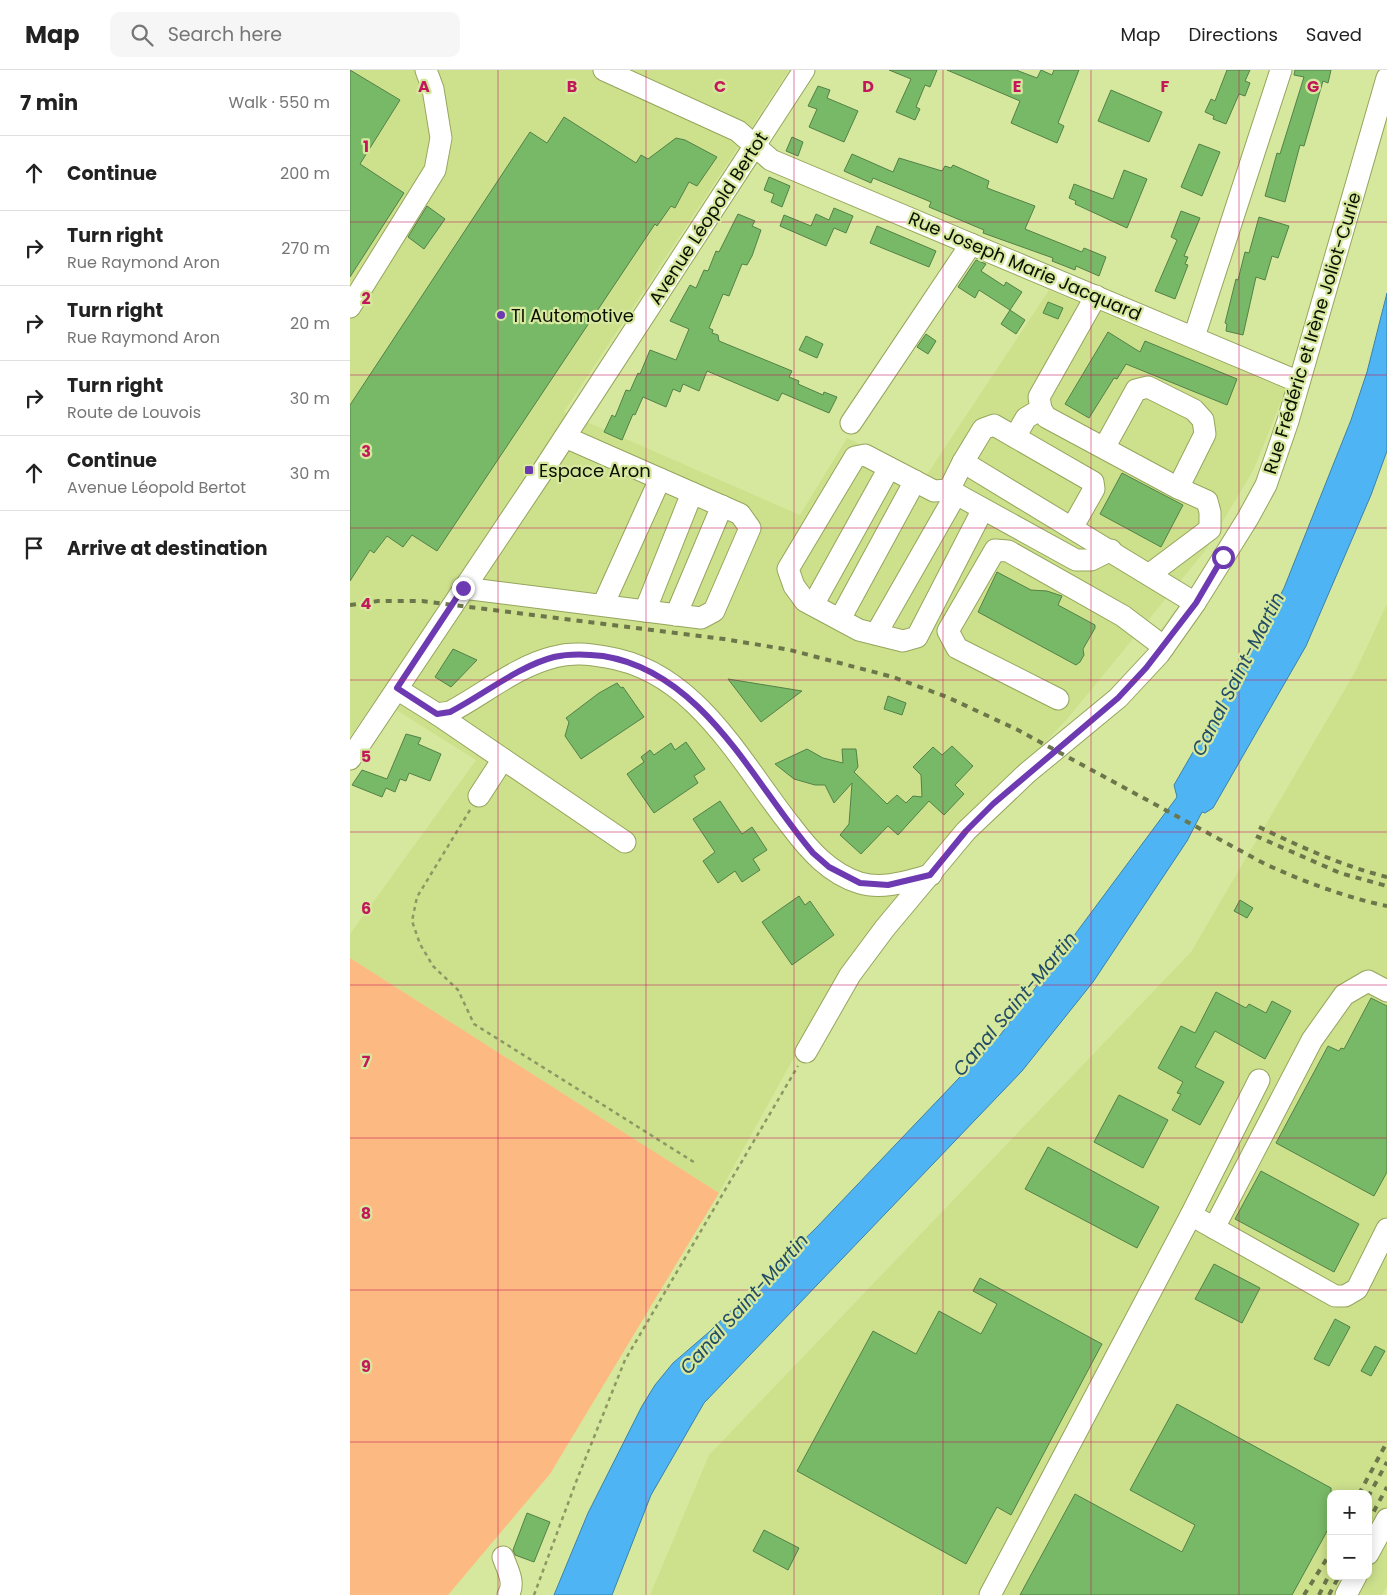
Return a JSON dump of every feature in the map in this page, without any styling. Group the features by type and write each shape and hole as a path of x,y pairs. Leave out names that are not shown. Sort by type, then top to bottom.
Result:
{"street":[{"path":"350,306 435,170 441,138 433,89 426,70"},
{"name":"Rue Joseph Marie Jacquard","path":"604,70 738,131 771,160 1299,382"},
{"name":"Avenue Léopold Bertot","path":"350,759 565,437 804,70"},
{"path":"1194,337 1281,70"},
{"name":"Rue Frédéric et Irène Joliot-Curie","path":"806,1052 850,975 885,928 966,831 993,804 1118,698 1164,647 1196,603 1248,518 1266,485 1288,421 1351,210 1387,78"},
{"path":"851,424 971,244"},
{"path":"1096,296 1039,397 1041,409 1046,417 1207,502 1210,512 1210,529 1150,574"},
{"path":"1104,448 1136,390 1148,387 1194,410 1203,420 1205,434 1178,488"},
{"path":"1015,437 1026,418 1041,409"},
{"path":"876,634 953,492 963,462 983,429 994,425 1093,482 1094,489 1072,528"},
{"path":"463,588 702,618 714,611 750,528 740,514 565,437"},
{"path":"983,509 917,637 903,641 859,630 805,601 794,586 788,569 855,457 865,455 934,491 953,492 1076,560 1091,560 1111,550"},
{"path":"963,462 1196,603"},
{"path":"812,605 890,468"},
{"path":"603,606 660,479"},
{"path":"840,619 915,481"},
{"path":"646,611 692,493"},
{"path":"676,615 722,506"},
{"path":"1058,699 957,648 948,631 995,550 1008,551 1123,616 1164,647"},
{"path":"437,714 450,712 533,665 553,657 575,653 616,658 636,664 677,688 710,718 800,839 829,867 860,883 874,885 888,885 930,875"},
{"path":"397,688 625,842"},
{"path":"479,796 503,759"},
{"path":"1214,1228 1312,1040 1344,995 1368,981 1385,986"},
{"path":"990,1595 1191,1215 1259,1080"},
{"path":"1191,1215 1335,1296 1345,1296 1357,1288 1387,1229"},
{"path":"1372,1547 1387,1519"},
{"path":"503,1557 512,1579 508,1595"},
{"path":"1346,1595 1354,1580"}],"path":[{"path":"479,796 417,897 412,921 420,944 433,966 458,990 474,1024 697,1164"},
{"path":"534,1595 579,1473 625,1360 806,1052"}],"shaded area":[{"path":"350,70 789,70 564,412 800,515 847,438 926,476 1049,290 1286,389 1254,469 1205,551 1068,718 925,870 827,998 719,1193 350,958 350,934 476,760 377,698 350,737"},
{"path":"1387,604 1387,1586 1382,1595 650,1595 709,1455 1191,952 1355,672"},
{"path":"350,958 719,1193 550,1474 448,1595 350,1595"}],"water":[{"name":"Canal Saint-Martin","path":"1387,293 1387,451 1371,495 1306,646 1213,808 1205,813 1202,812 1187,841 1093,982 1022,1071 704,1403 651,1495 612,1595 554,1595 588,1513 642,1406 655,1385 673,1363 709,1332 816,1228 1001,1034 1177,797 1174,785 1249,655 1284,588 1351,420 1367,372"}],"building":[{"path":"350,70 400,100 360,164 404,193 350,277"},
{"path":"889,70 937,70 930,87 925,85 916,107 920,109 915,120 896,112 911,79"},
{"path":"947,70 1016,70 1037,78 1041,70 1052,75 1054,70 1079,70 1058,123 1064,126 1057,143 1011,123 1020,101"},
{"path":"1227,70 1250,70 1245,81 1250,83 1245,96 1239,94 1226,124 1213,119 1214,116 1205,112 1211,99 1215,101"},
{"path":"1295,70 1331,70 1328,83 1323,81 1304,146 1300,145 1285,202 1265,196 1277,153 1280,154 1304,77 1294,75"},
{"path":"818,86 830,90 827,98 858,111 844,142 809,127 817,109 808,106"},
{"path":"1111,90 1162,112 1149,142 1098,121"},
{"name":"TI Automotive","path":"564,117 636,163 641,155 648,159 676,138 685,140 717,157 697,186 689,182 675,208 671,206 657,226 655,224 437,551 412,535 403,547 387,536 374,553 370,550 350,581 350,405 530,132 547,143"},
{"path":"792,137 803,142 798,156 786,151"},
{"path":"1199,144 1220,152 1202,196 1181,187"},
{"path":"852,154 893,172 899,158 942,171 945,166 951,168 953,165 989,181 987,188 1035,206 1025,229 1082,252 1084,248 1106,257 1099,276 1076,266 1075,270 1052,261 1053,258 983,233 984,230 929,207 931,202 873,178 871,183 844,171"},
{"path":"1124,170 1147,179 1127,228 1075,204 1076,201 1069,198 1074,184 1113,199"},
{"path":"769,177 790,186 782,207 771,202 774,194 764,190"},
{"path":"427,206 445,219 424,249 408,237"},
{"path":"834,208 853,216 846,233 834,228 826,246 780,226 784,215 811,226 816,214 829,220"},
{"path":"1181,211 1200,218 1184,256 1188,257 1185,264 1188,265 1175,299 1155,291 1177,240 1171,237"},
{"path":"738,214 755,221 752,226 761,230 752,256 747,265 742,264 729,296 723,294 709,328 713,330 712,333 718,335 719,341 792,371 789,377 799,381 798,384 823,395 824,392 837,397 829,413 782,393 778,401 707,371 699,391 683,384 680,392 673,389 666,407 643,397 635,415 633,414 622,440 604,432 612,415 615,417 626,390 630,391 638,373 640,374 650,350 676,360 689,329 670,321 690,285 696,288 704,270 708,271 716,251 719,252"},
{"path":"1259,217 1289,226 1278,258 1272,256 1265,280 1256,277 1243,335 1226,331 1227,324 1225,323 1236,279 1238,280 1245,252 1249,253"},
{"path":"877,226 936,251 929,267 870,243"},
{"path":"976,260 986,264 981,271 1004,286 1006,282 1022,292 1010,310 979,290 975,298 958,287"},
{"path":"1048,302 1063,308 1058,319 1043,313"},
{"path":"1010,310 1025,320 1016,334 1001,324"},
{"path":"1108,332 1140,352 1145,341 1237,379 1227,405 1126,364 1117,379 1114,378 1089,418 1065,404"},
{"path":"926,334 936,341 928,354 917,347"},
{"path":"806,336 823,344 817,358 799,350"},
{"path":"1122,473 1183,505 1161,547 1100,514"},
{"path":"997,572 1031,590 1047,591 1062,596 1058,605 1095,625 1083,649 1084,655 1080,662 1076,665 978,612"},
{"path":"453,649 477,660 451,687 435,677"},
{"path":"728,679 802,691 761,722"},
{"path":"617,683 621,688 623,687 644,717 581,759 565,736 569,722 566,718 599,693"},
{"path":"888,696 906,703 902,715 884,709"},
{"path":"406,734 421,738 418,744 441,754 430,781 409,773 406,781 400,779 395,792 386,788 382,797 352,785 362,770 387,779"},
{"path":"686,742 705,769 694,776 698,783 654,813 627,774 644,762 641,757 650,750 654,755 671,743 675,750"},
{"path":"952,746 973,766 955,785 964,794 944,815 929,801 898,835 888,826 861,854 840,835 849,824 852,783 834,803 825,785 815,785 794,779 775,764 807,749 823,758 843,763 842,749 856,749 858,767 854,772 887,804 897,795 906,803 913,796 922,797 921,775 913,767 933,747 942,755"},
{"path":"720,801 742,834 752,827 767,850 753,859 760,870 742,882 735,871 718,883 703,861 715,852 693,819"},
{"path":"799,896 805,905 810,901 834,935 792,965 762,922"},
{"path":"1240,900 1253,908 1247,918 1234,911"},
{"path":"1216,992 1246,1008 1249,1004 1266,1013 1272,1001 1291,1011 1265,1059 1215,1031 1195,1067 1224,1082 1200,1125 1172,1110 1181,1094 1177,1093 1183,1082 1158,1068 1181,1026 1195,1033"},
{"path":"1371,998 1387,1006 1387,1172 1374,1196 1276,1143 1328,1046 1339,1051 1341,1048 1344,1049"},
{"path":"1119,1095 1168,1120 1143,1168 1094,1142"},
{"path":"1048,1147 1159,1207 1137,1248 1025,1189"},
{"path":"1261,1171 1359,1224 1334,1272 1235,1219"},
{"path":"1214,1264 1260,1288 1242,1323 1195,1299"},
{"path":"980,1278 1102,1344 1011,1515 997,1507 966,1564 797,1471 873,1331 916,1354 939,1311 981,1334 997,1304 973,1291"},
{"path":"1335,1319 1350,1327 1329,1366 1314,1359"},
{"path":"1375,1346 1385,1351 1371,1376 1361,1371"},
{"path":"1177,1404 1331,1488 1331,1490 1327,1490 1327,1531 1292,1595 1020,1595 1075,1494 1182,1552 1195,1525 1130,1490"},
{"path":"527,1513 550,1522 534,1562 515,1555 513,1550"},
{"path":"764,1530 799,1548 788,1570 753,1551"}],"railway":[{"path":"350,605 378,601 422,601 724,639 790,650 893,677 947,697 1018,730 1265,864 1325,888 1387,906"},
{"path":"1259,827 1338,862 1387,877"},
{"path":"1256,836 1340,873 1387,886"},
{"path":"1361,1490 1387,1442"},
{"path":"1372,1490 1387,1462"},
{"path":"1372,1515 1387,1487"},
{"path":"1304,1595 1327,1558"},
{"path":"1319,1595 1327,1579"},
{"path":"1329,1595 1337,1580"}],"place":[{"name":"TI Automotive","path":"501,315"},
{"name":"Espace Aron","path":"529,470"}],"route":[{"path":"463,588 430,641 397,688 408,696 437,714 450,712 533,665 553,657 575,653 616,658 636,664 658,675 677,688 710,718 800,839 813,853 829,867 860,883 888,885 930,875 966,831 993,804 1118,698 1159,654 1196,603 1223,557"}]}
